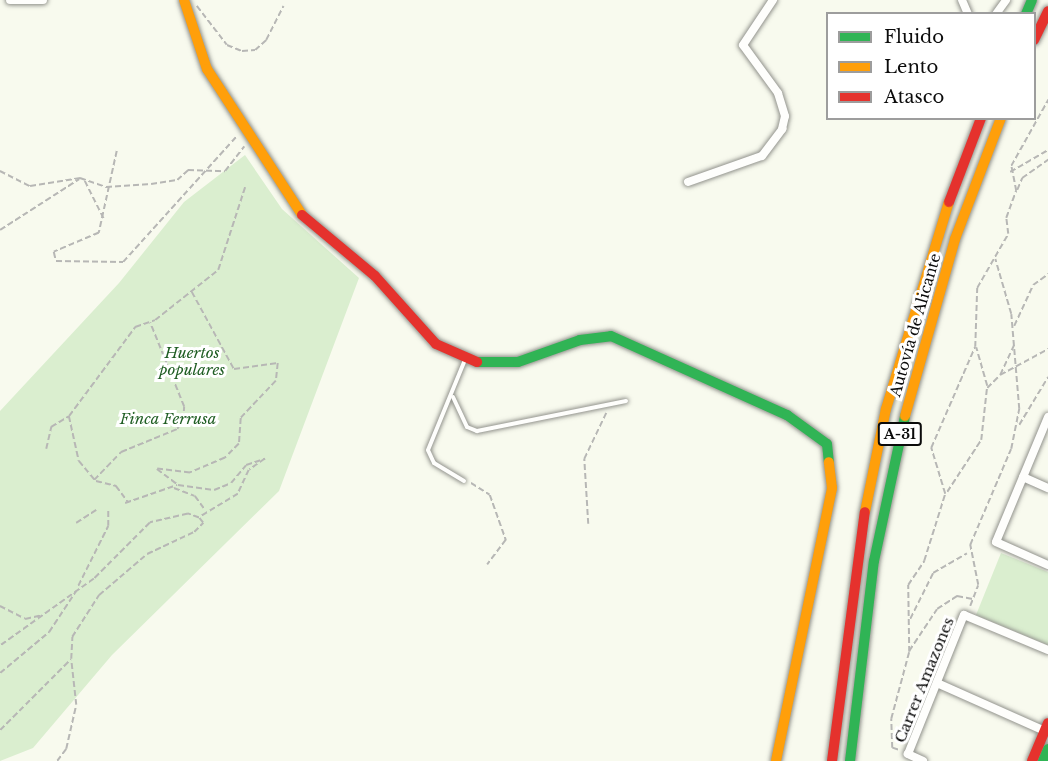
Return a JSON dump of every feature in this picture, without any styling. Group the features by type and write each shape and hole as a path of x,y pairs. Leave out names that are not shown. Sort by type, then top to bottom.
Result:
{"main road":[{"path":"184,0 207,69 248,129 297,210 375,276 436,344 465,359 518,362 580,340 610,336 787,415 827,444 832,488 776,761"},
{"path":"1036,38 1048,11"},
{"name":"Autovía de Alicante","path":"832,761 855,561 886,409 937,234 980,120"},
{"name":"Autovía de Alicante","path":"850,761 874,561 904,414 955,239 1001,120"},
{"path":"1032,761 1046,727"},
{"path":"1043,761 1048,750"}],"street":[{"path":"10,0 43,0"},
{"path":"688,182 762,156 782,129 785,116 778,93 743,45 773,0"},
{"path":"1048,417 996,542 1048,565"},
{"path":"1023,477 1048,488"},
{"path":"964,615 1048,650"},
{"name":"Carrer Amazones","path":"908,754 964,615"},
{"path":"937,683 1046,727"},
{"path":"908,754 923,761"}],"lane":[{"path":"464,481 434,463 428,450 453,397 465,359"},
{"path":"453,397 467,427 477,430 626,401"}],"path":[{"path":"194,0 227,45 242,51 255,50 266,40 283,6"},
{"path":"1016,191 1010,172 1048,100"},
{"path":"117,151 106,187 105,220 89,242 54,252 56,261 123,261 206,168 248,129"},
{"path":"0,171 30,186 80,178 106,187 177,180 188,170 206,168 225,171 254,139"},
{"path":"1010,172 1048,150"},
{"path":"908,754 892,748 891,719 909,652 908,585 924,561 945,494 981,440 986,389 975,347 977,288 1008,234 1006,218 1022,178 1048,160"},
{"path":"0,230 80,178"},
{"path":"84,181 105,220"},
{"path":"46,449 51,427 69,416 135,327 149,322 192,292 218,270 245,187"},
{"path":"994,258 1013,327 1017,428"},
{"path":"1013,327 1033,285 1048,274"},
{"path":"192,292 234,369 275,362 278,369 276,381 241,418 239,444 225,458 190,473 157,470 178,485 214,490 231,483 246,465 265,459 249,470 238,494 199,518"},
{"path":"94,480 121,452 177,429 183,420 184,407 149,322"},
{"path":"1000,375 1014,344"},
{"path":"945,494 931,448 975,347"},
{"path":"986,389 1000,375 1048,349"},
{"path":"909,621 933,573 968,553 1017,428 1048,377"},
{"path":"588,524 584,459 611,404"},
{"path":"69,416 72,421 74,448 94,480 116,486 126,502 148,491 173,488 178,485"},
{"path":"464,481 490,495 506,540 487,565"},
{"path":"173,488 195,496 206,512"},
{"path":"76,523 96,510"},
{"path":"0,673 49,632 77,588 108,526 108,510"},
{"path":"0,645 77,588 150,523 188,514 199,518 203,523 194,532 147,554 99,595 72,637 71,659 76,705 66,749 57,761"},
{"path":"964,615 974,599 977,571 968,553"},
{"path":"909,652 938,609 957,596 974,599"},
{"path":"0,606 25,619 43,615"},
{"path":"0,730 71,659"}],"green space":[{"name":"Finca Ferrusa","path":"245,155 282,209 359,278 279,491 112,655 33,748 0,761 0,411 119,283 184,202"},
{"path":"1001,553 1048,572 1048,645 976,615"}],"traffic: fast":[{"path":"1027,12 1032,0"},
{"path":"477,362 518,362 580,340 611,336 787,415 827,444 829,462"},
{"path":"850,761 874,561 905,416"},
{"path":"1043,761 1048,749"}],"traffic: slow":[{"path":"184,0 207,69 302,215"},
{"path":"905,416 955,239 1000,120"},
{"path":"865,512 886,409 949,202"},
{"path":"776,761 832,488 829,462"}],"traffic: jam":[{"path":"1036,36 1048,11"},
{"path":"949,202 980,120"},
{"path":"302,215 375,276 436,344 477,362"},
{"path":"832,761 865,512"},
{"path":"1032,761 1048,723"}],"park label":[{"name":"Huertos populares","path":"192,360"}]}
